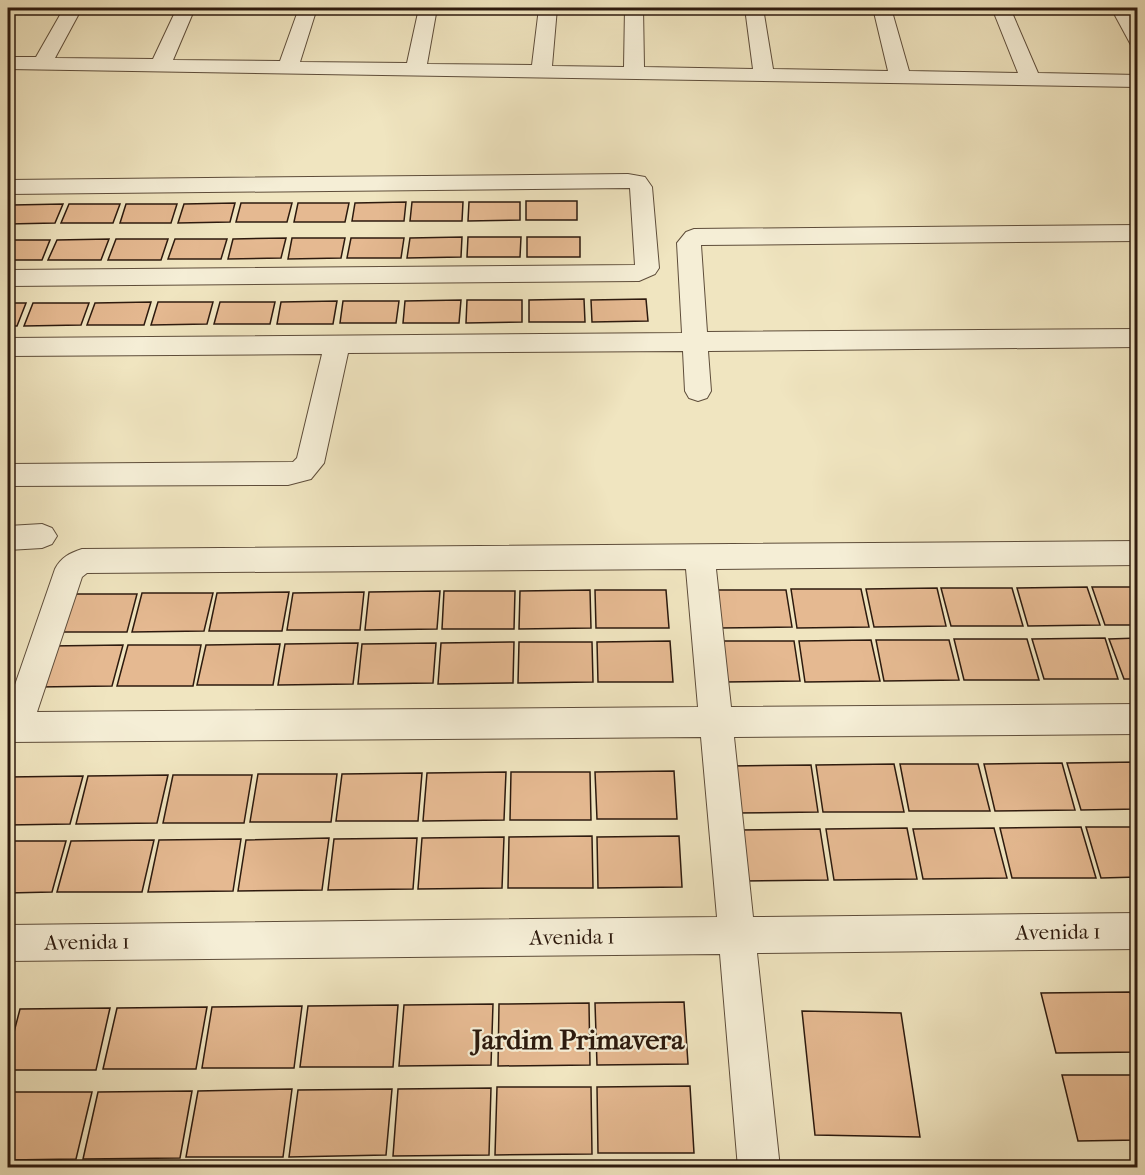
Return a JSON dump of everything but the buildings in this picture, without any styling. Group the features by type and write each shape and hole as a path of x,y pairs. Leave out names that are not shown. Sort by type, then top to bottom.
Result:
{"street":[{"path":"42,64 73,8"},
{"path":"160,66 186,8"},
{"path":"288,68 308,8"},
{"path":"416,70 428,8"},
{"path":"541,72 548,8"},
{"path":"634,8 634,73"},
{"path":"754,8 764,75"},
{"path":"882,8 900,77"},
{"path":"1001,8 1030,79"},
{"path":"1120,8 1137,41"},
{"path":"8,63 1137,81"},
{"path":"8,187 637,182 641,188 647,268 639,273 8,278"},
{"path":"698,391 689,243 694,237 1137,233"},
{"path":"8,347 1137,338"},
{"path":"8,475 288,474 301,471 310,463 337,344"},
{"path":"8,538 42,536"},
{"path":"1137,553 77,562 70,569 12,727 1137,719"},
{"path":"700,558 759,1167"},
{"name":"Avenida 1","path":"8,943 1137,931"}],"district":[{"name":"Jardim Primavera","path":"578,1039"}]}
